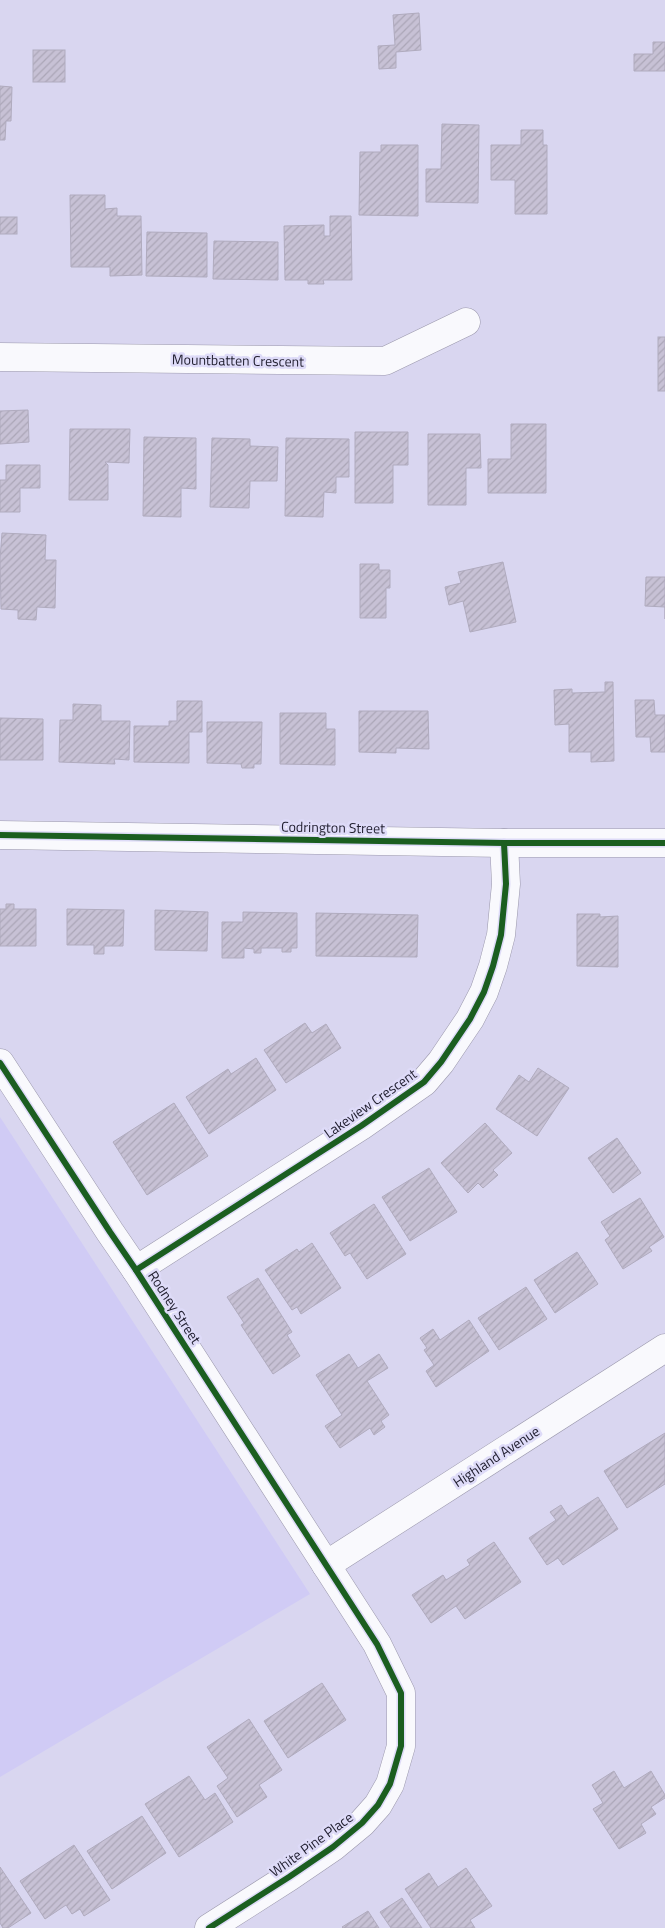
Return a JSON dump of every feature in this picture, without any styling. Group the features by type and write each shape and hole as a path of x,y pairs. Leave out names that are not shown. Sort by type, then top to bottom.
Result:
{"street":[{"name":"Mountbatten Crescent","path":"0,357 384,361 466,322"},
{"name":"Codrington Street","path":"0,835 504,843 665,843"},
{"name":"Lakeview Crescent","path":"136,1270 360,1126 424,1082 442,1062 470,1019 484,992 493,966 501,935 506,884 504,843"},
{"name":"Rodney Street","path":"0,1063 326,1565"},
{"name":"Highland Avenue","path":"326,1565 665,1348"},
{"name":"White Pine Place","path":"209,1928 333,1847 362,1823 378,1805 390,1784 401,1746 401,1694 377,1644 326,1565"}],"shaded area":[{"path":"0,1117 310,1594 0,1777"}],"building":[{"path":"419,13 421,50 396,52 396,68 379,69 378,46 395,45 393,15"},
{"path":"653,42 665,42 665,71 634,71 634,54 653,54"},
{"path":"33,50 65,50 65,82 33,82"},
{"path":"0,86 12,87 11,121 6,121 5,140 0,140"},
{"path":"442,124 479,125 478,203 426,202 426,169 441,169"},
{"path":"521,130 543,130 543,145 547,145 547,214 515,214 515,180 491,180 491,145 521,145"},
{"path":"381,145 418,145 418,216 359,215 360,152 381,152"},
{"path":"70,195 105,195 105,209 117,208 117,216 141,216 142,275 110,276 110,267 71,267"},
{"path":"330,216 351,216 352,280 323,280 324,284 308,284 308,280 285,280 284,226 324,225 324,236 330,236"},
{"path":"0,217 17,217 17,234 0,234"},
{"path":"147,232 207,233 207,277 146,276"},
{"path":"214,241 278,242 278,280 213,279"},
{"path":"658,337 665,337 665,391 658,391"},
{"path":"28,410 29,442 0,444 0,411"},
{"path":"511,424 546,424 546,493 488,493 488,459 511,459"},
{"path":"70,429 130,429 129,463 105,462 108,465 108,500 69,500"},
{"path":"355,432 408,432 408,465 393,465 393,503 355,503"},
{"path":"428,434 480,434 481,468 466,468 466,505 428,505"},
{"path":"144,437 196,438 196,489 181,488 181,517 143,516"},
{"path":"212,438 250,439 250,446 278,447 277,481 250,481 249,508 210,507"},
{"path":"286,438 349,439 349,477 336,477 336,493 324,492 323,517 285,516"},
{"path":"6,465 40,465 40,488 20,488 20,512 0,512 0,480 6,480"},
{"path":"2,533 46,535 45,560 56,560 55,608 37,607 36,620 18,619 18,610 1,609 0,559"},
{"path":"503,562 516,622 470,632 463,601 449,605 445,587 461,583 458,572"},
{"path":"360,564 379,564 379,570 390,570 390,588 386,588 386,618 360,618"},
{"path":"646,577 665,577 665,607 645,606"},
{"path":"605,682 613,682 614,761 591,762 591,752 569,752 569,724 555,725 554,690 572,689 572,693 605,692"},
{"path":"635,700 654,700 655,715 665,715 665,752 651,752 650,737 636,737"},
{"path":"177,701 202,701 202,732 189,732 189,763 134,762 134,726 169,726 169,721 177,721"},
{"path":"73,704 101,705 101,721 130,721 129,760 114,759 115,764 59,762 60,720 73,720"},
{"path":"359,711 428,711 429,749 396,748 396,753 359,752"},
{"path":"280,713 326,713 326,729 335,729 335,765 280,764"},
{"path":"0,718 43,719 43,760 0,760"},
{"path":"207,722 262,722 261,764 254,764 254,768 242,768 241,764 207,763"},
{"path":"6,904 14,904 14,909 36,909 36,946 0,946 0,909 6,909"},
{"path":"67,909 124,910 123,946 104,946 104,954 94,954 94,945 67,945"},
{"path":"155,910 208,912 207,951 155,950"},
{"path":"243,912 297,913 297,948 291,948 291,952 282,952 282,948 261,948 261,953 254,953 254,949 244,948 244,958 222,958 222,922 243,922"},
{"path":"316,913 418,915 417,957 316,956"},
{"path":"577,914 600,914 600,917 618,916 618,967 577,966"},
{"path":"305,1023 312,1033 326,1024 341,1048 286,1083 264,1050"},
{"path":"256,1058 276,1090 209,1134 186,1097 228,1069 231,1074"},
{"path":"538,1068 569,1088 537,1136 496,1109 519,1075 529,1082"},
{"path":"174,1103 208,1156 147,1195 113,1142"},
{"path":"485,1123 512,1153 493,1170 498,1175 483,1188 478,1183 468,1193 441,1163"},
{"path":"617,1138 641,1173 613,1193 588,1158"},
{"path":"429,1168 457,1212 410,1241 382,1197"},
{"path":"640,1198 664,1237 649,1247 652,1251 623,1269 605,1240 610,1236 601,1222"},
{"path":"374,1204 406,1254 367,1279 350,1253 345,1256 330,1233"},
{"path":"312,1243 341,1288 301,1314 297,1307 292,1310 265,1270 297,1249 299,1252"},
{"path":"577,1252 598,1284 555,1313 534,1280"},
{"path":"258,1278 292,1332 287,1335 300,1356 273,1374 241,1325 244,1323 227,1297"},
{"path":"526,1287 547,1319 499,1350 478,1318"},
{"path":"469,1320 489,1351 436,1387 426,1371 434,1365 424,1350 427,1348 420,1338 433,1329 440,1340"},
{"path":"349,1354 358,1368 379,1354 388,1368 367,1381 389,1415 381,1421 385,1427 374,1435 370,1428 340,1448 325,1426 342,1415 316,1375"},
{"path":"665,1433 665,1484 627,1508 604,1471"},
{"path":"598,1497 618,1529 563,1565 558,1558 547,1565 529,1538 556,1520 550,1512 561,1505 568,1516"},
{"path":"494,1542 521,1582 465,1619 456,1606 431,1623 412,1595 443,1575 446,1580 470,1565 467,1560"},
{"path":"322,1683 346,1720 288,1758 264,1721"},
{"path":"249,1719 282,1770 259,1785 267,1797 237,1817 217,1786 228,1778 207,1747"},
{"path":"614,1771 624,1788 651,1771 665,1795 665,1798 651,1807 656,1814 641,1824 646,1833 619,1849 593,1809 603,1803 592,1785"},
{"path":"189,1776 205,1800 215,1793 233,1822 179,1857 145,1804"},
{"path":"142,1816 166,1853 112,1889 87,1851"},
{"path":"74,1845 110,1900 84,1916 80,1909 72,1914 66,1905 45,1919 20,1881"},
{"path":"0,1867 31,1913 8,1928 3,1928 0,1923"},
{"path":"466,1868 492,1906 470,1920 475,1928 431,1928 405,1889 429,1873 438,1887"},
{"path":"402,1898 422,1928 391,1928 380,1912"},
{"path":"368,1911 379,1928 342,1927"}],"cycle path":[{"path":"0,835 504,843 665,843"},
{"path":"136,1270 361,1126 424,1082 441,1062 470,1019 484,992 493,966 501,935 506,884 504,843"},
{"path":"0,1063 377,1644 401,1693 401,1746 390,1784 378,1805 362,1823 333,1847 209,1928"}]}
